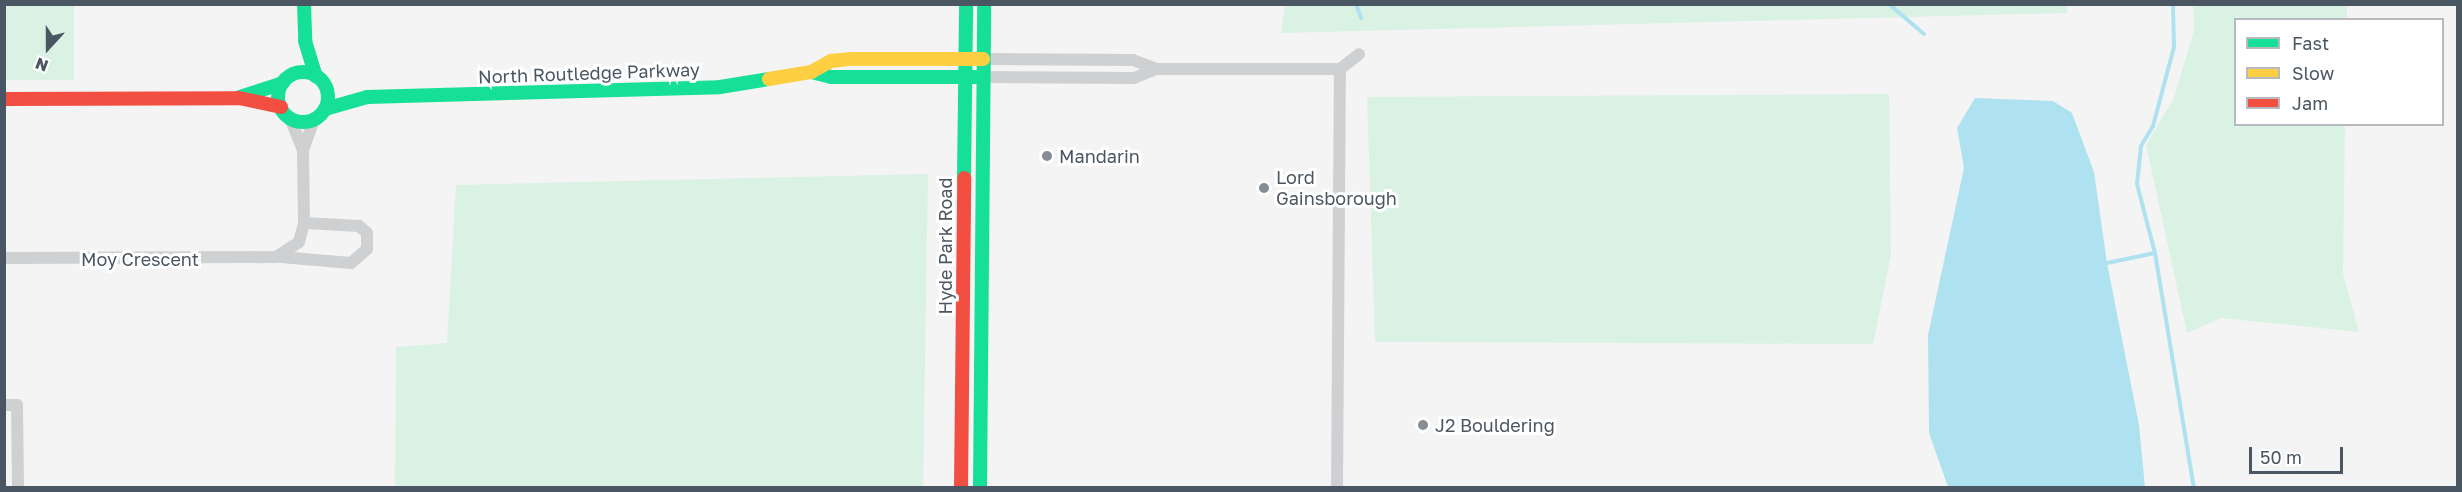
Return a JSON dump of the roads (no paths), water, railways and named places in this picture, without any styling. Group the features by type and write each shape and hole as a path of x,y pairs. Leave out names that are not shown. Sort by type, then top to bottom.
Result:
{"street":[{"path":"303,150 319,114 320,80 304,41 304,4"},
{"name":"Hyde Park Road","path":"961,488 966,4"},
{"name":"Hyde Park Road","path":"980,488 984,4"},
{"path":"276,257 299,242 304,223 303,150 290,118 281,107 278,95 288,79 304,41"},
{"path":"983,59 1133,60 1156,69 1340,69 1359,54"},
{"name":"North Routledge Parkway","path":"319,114 367,97 720,87 811,72 831,61 983,59"},
{"path":"982,77 1134,78 1156,69"},
{"path":"1337,488 1340,69"},
{"name":"North Routledge Parkway","path":"811,72 831,77 982,77"},
{"path":"239,98 288,79 320,80"},
{"name":"North Routledge Parkway","path":"320,80 367,97"},
{"path":"4,99 239,98 281,107"},
{"path":"290,118 319,114"},
{"name":"Moy Crescent","path":"4,258 276,257 351,263 367,249 367,233 359,226 304,223"},
{"path":"11,405 18,488"}],"water":[{"path":"1975,98 2053,101 2072,113 2094,172 2107,263 2139,425 2145,487 1948,487 1929,433 1928,335 1964,168 1957,128"}],"waterway":[{"path":"1356,4 1361,18"},
{"path":"1889,4 1924,34"},
{"path":"2173,4 2174,47 2153,126 2141,146 2137,184 2155,253 2194,488"},
{"path":"2107,263 2155,253"}],"place":[{"name":"Mandarin","path":"1047,156"},
{"name":"Lord Gainsborough","path":"1264,188"},
{"name":"J2 Bouldering","path":"1423,425"}]}
